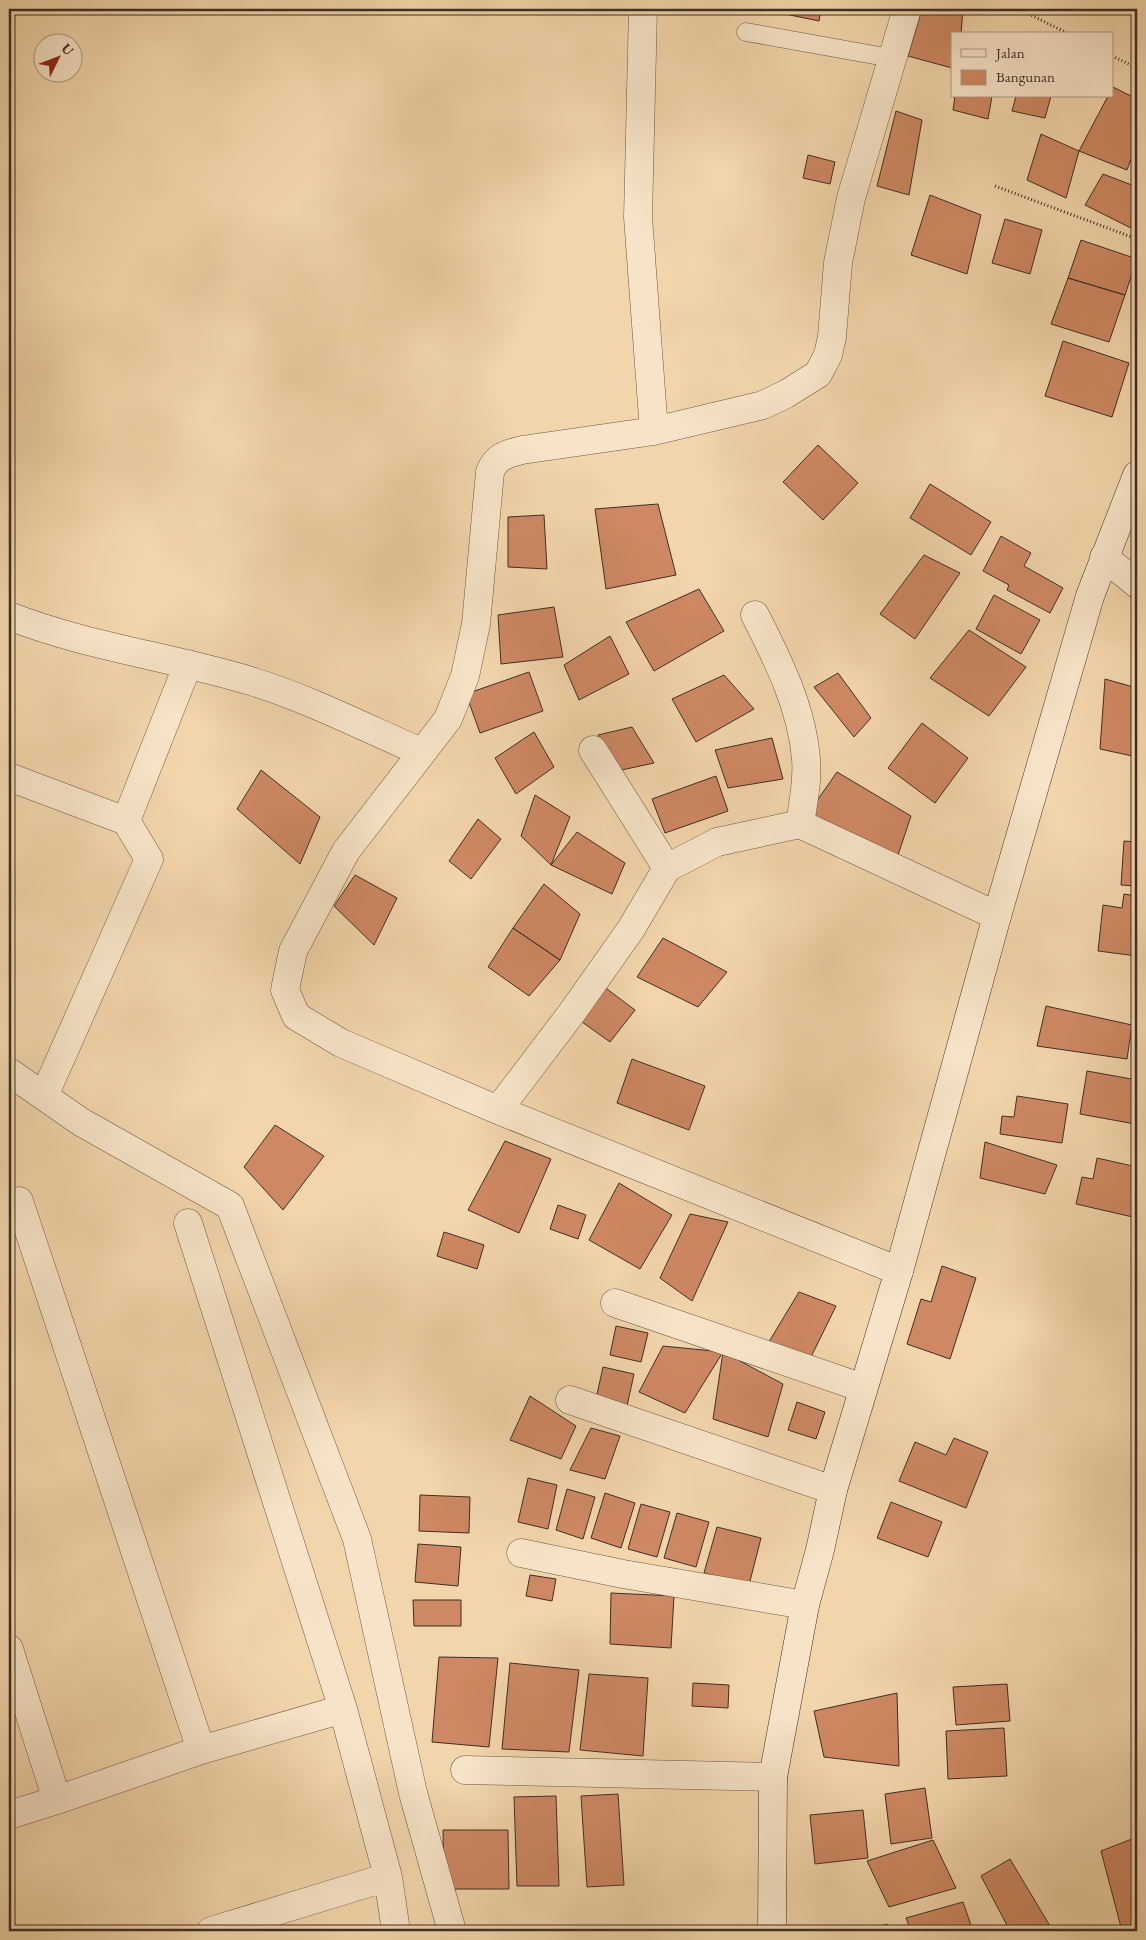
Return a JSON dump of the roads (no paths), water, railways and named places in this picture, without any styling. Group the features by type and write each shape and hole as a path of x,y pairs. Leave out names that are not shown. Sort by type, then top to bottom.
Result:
{"street":[{"path":"643,9 638,217 654,431"},
{"path":"899,1271 498,1110 341,1043 296,1016 285,990 293,952 346,851 448,718 465,676 476,624 490,472 494,462 505,455 522,450 654,431 763,405 786,394 818,374 828,355 832,337 838,263 851,198 907,9"},
{"path":"772,1931 773,1777 805,1605 820,1550 832,1490 899,1271 997,916 1090,596 1137,475"},
{"path":"1104,557 1137,584"},
{"path":"755,615 786,681 801,725 806,760 800,824"},
{"path":"9,616 123,650 188,664 256,683 421,752"},
{"path":"126,821 188,664"},
{"path":"593,750 666,868"},
{"path":"9,777 126,821 149,859 44,1096"},
{"path":"498,1110 571,1014 631,929 666,868 717,842 800,824 997,916"},
{"path":"9,1072 81,1122 230,1206 358,1539 413,1793 452,1931"},
{"path":"9,1204 19,1201 201,1750"},
{"path":"188,1223 342,1709 388,1877 396,1931"},
{"path":"615,1303 863,1388"},
{"path":"570,1400 832,1490"},
{"path":"522,1553 623,1574 805,1605"},
{"path":"9,1649 57,1800"},
{"path":"9,1815 201,1750 342,1709"},
{"path":"465,1770 773,1777"},
{"path":"211,1931 388,1877"}],"lane":[{"path":"746,32 891,58"}]}
